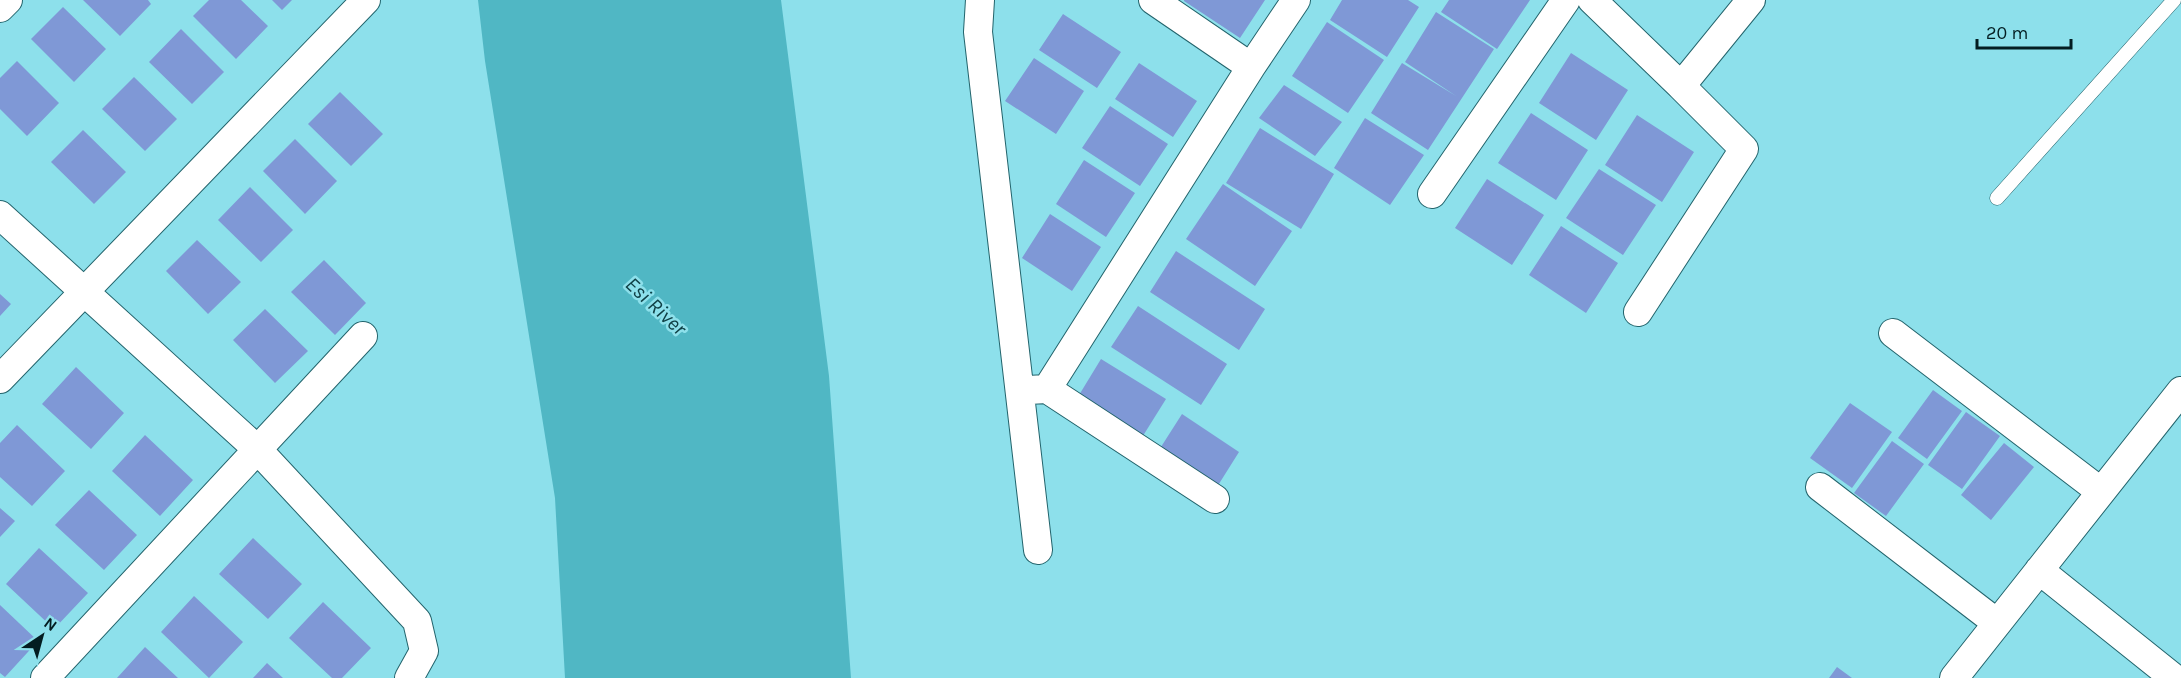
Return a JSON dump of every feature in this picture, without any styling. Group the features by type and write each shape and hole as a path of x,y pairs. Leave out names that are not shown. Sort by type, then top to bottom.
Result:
{"street":[{"path":"0,8 8,0"},
{"path":"0,379 366,0"},
{"path":"980,0 978,32 1038,550"},
{"path":"1153,0 1251,67"},
{"path":"1047,389 1296,0"},
{"path":"1432,194 1566,0"},
{"path":"1592,0 1744,149 1638,312"},
{"path":"1682,86 1751,0"},
{"path":"0,214 258,450 417,621 424,651 409,678"},
{"path":"1893,333 2100,491"},
{"path":"45,678 363,336"},
{"path":"1019,390 1047,389 1215,499"},
{"path":"1954,678 2181,391"},
{"path":"1821,487 1997,623"},
{"path":"2039,570 2174,678"}],"lane":[{"path":"1997,198 2174,0"}],"water":[{"name":"Esi River","path":"478,0 781,0 829,376 851,678 565,678 555,498 485,61"}],"building":[{"path":"83,0 148,0 151,4 120,36"},
{"path":"209,0 241,0 268,26 236,59 193,16"},
{"path":"272,0 292,0 282,10"},
{"path":"1184,0 1265,0 1240,38"},
{"path":"1342,0 1408,0 1419,7 1387,57 1330,20"},
{"path":"1449,0 1530,0 1497,49 1441,12"},
{"path":"63,7 106,49 74,82 31,39"},
{"path":"1436,12 1494,49 1428,150 1371,113 1402,63 1456,96 1405,62"},
{"path":"1063,14 1121,52 1097,88 1039,50"},
{"path":"1327,22 1384,60 1348,113 1292,76"},
{"path":"181,29 224,72 192,104 149,62"},
{"path":"1571,53 1628,90 1596,140 1539,103"},
{"path":"1034,58 1084,91 1056,134 1005,101"},
{"path":"17,61 59,103 27,136 0,109 0,78"},
{"path":"1139,63 1197,101 1173,137 1115,99"},
{"path":"134,77 177,119 145,151 102,109"},
{"path":"1284,85 1342,122 1315,156 1259,118"},
{"path":"340,92 383,134 351,166 308,124"},
{"path":"1110,106 1168,144 1140,186 1082,148"},
{"path":"1531,113 1588,150 1556,200 1498,163"},
{"path":"1637,115 1694,152 1662,202 1605,165"},
{"path":"1365,118 1424,155 1390,205 1334,168"},
{"path":"1260,128 1334,174 1301,229 1226,183"},
{"path":"83,130 126,172 94,204 51,162"},
{"path":"295,139 337,181 305,214 263,171"},
{"path":"1084,160 1135,193 1106,237 1056,204"},
{"path":"1599,169 1656,205 1623,255 1566,218"},
{"path":"1487,179 1544,215 1512,265 1455,228"},
{"path":"1223,184 1292,231 1255,286 1186,239"},
{"path":"250,187 293,230 261,262 218,220"},
{"path":"1050,214 1101,247 1072,291 1022,258"},
{"path":"1561,226 1618,263 1586,313 1529,275"},
{"path":"197,240 241,282 208,314 166,271"},
{"path":"1176,251 1265,309 1239,350 1150,292"},
{"path":"324,260 366,303 335,335 291,292"},
{"path":"0,294 11,304 0,316"},
{"path":"1138,306 1227,364 1201,405 1111,347"},
{"path":"265,309 308,351 275,383 233,340"},
{"path":"1101,359 1166,399 1141,439 1076,400"},
{"path":"76,367 124,413 91,449 42,404"},
{"path":"1933,390 1962,411 1927,459 1898,438"},
{"path":"1850,403 1892,432 1852,488 1810,458"},
{"path":"1966,412 2000,436 1962,489 1928,465"},
{"path":"1182,414 1239,452 1217,487 1159,450"},
{"path":"17,425 65,471 32,506 0,477 0,443"},
{"path":"145,435 193,480 160,516 112,471"},
{"path":"1892,441 1924,464 1886,516 1854,493"},
{"path":"2004,443 2034,467 1991,520 1961,495"},
{"path":"89,490 137,535 104,570 55,525"},
{"path":"0,508 15,521 0,537"},
{"path":"253,538 302,584 268,619 219,574"},
{"path":"39,548 88,593 54,629 6,584"},
{"path":"194,596 243,642 209,678 161,632"},
{"path":"323,602 371,648 342,678 332,678 289,638"},
{"path":"0,605 38,641 5,677 0,673"},
{"path":"145,647 178,678 117,678"},
{"path":"267,663 283,678 253,678"},
{"path":"1837,667 1852,678 1829,678"}]}
